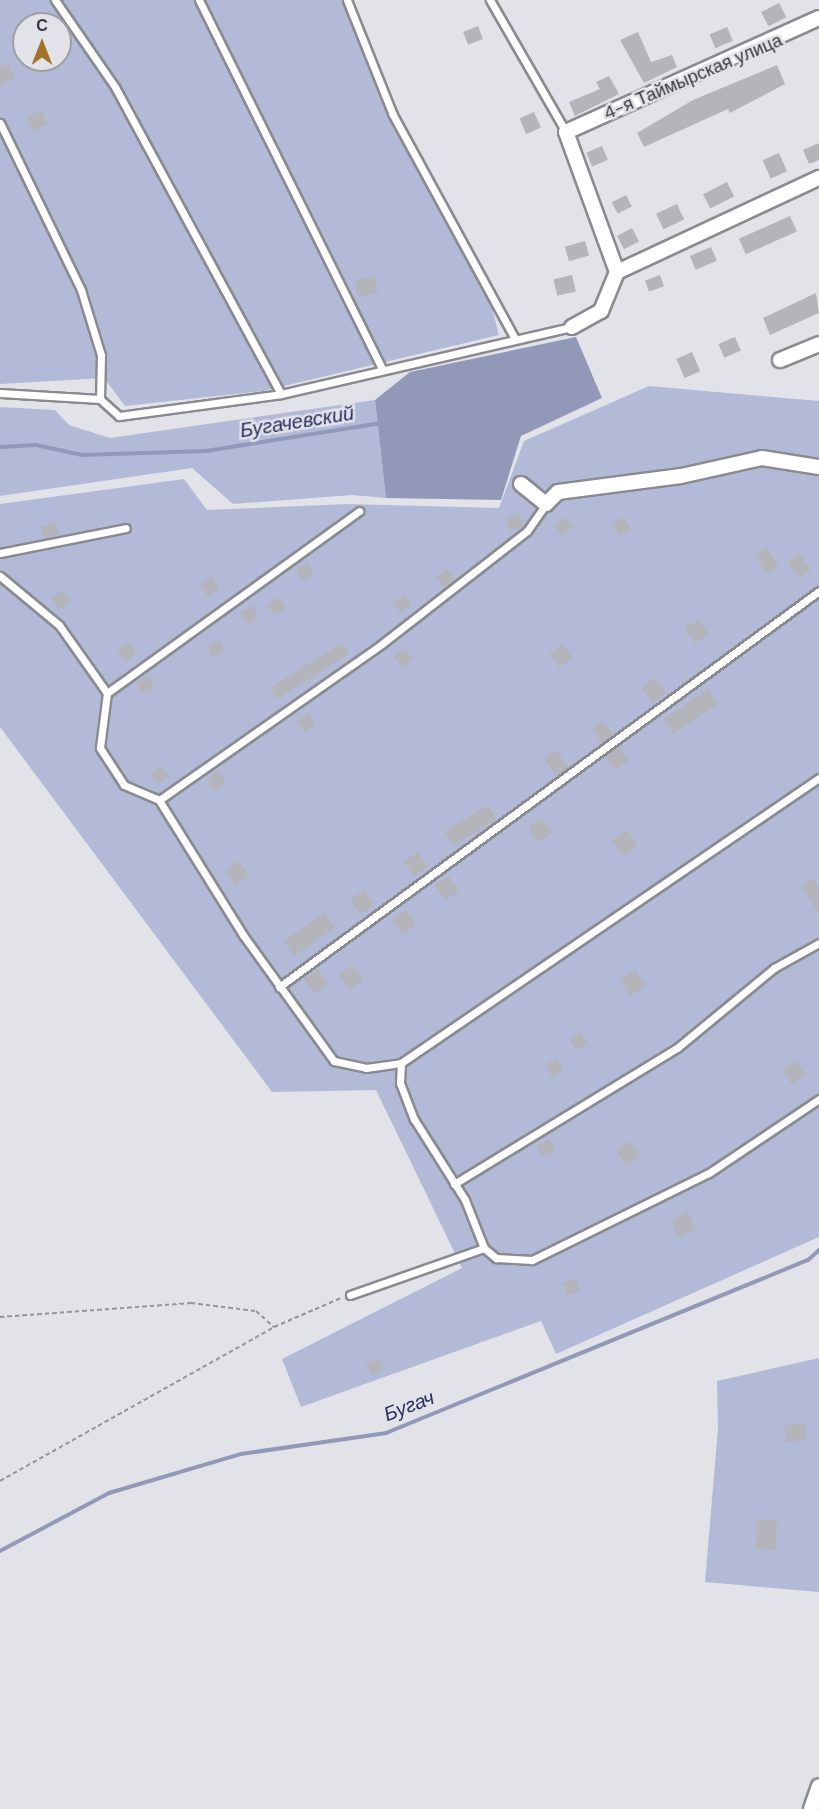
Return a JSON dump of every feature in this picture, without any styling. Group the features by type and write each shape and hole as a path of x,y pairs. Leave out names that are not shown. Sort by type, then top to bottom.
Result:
{"street":[{"name":"4-я Таймырская улица","path":"566,132 819,18"},
{"path":"566,132 617,272 602,311 572,327"},
{"path":"617,272 819,178"},
{"path":"780,360 819,344"},
{"path":"522,484 546,504 558,492 681,476 762,458 819,467"},
{"path":"811,1809 819,1786"}],"lane":[{"path":"55,0 116,87 281,394"},
{"path":"199,0 383,370"},
{"path":"347,0 393,115 515,339"},
{"path":"490,0 566,132"},
{"path":"0,123 81,290 101,355 100,399"},
{"path":"0,393 100,399 119,416 281,394 572,327"},
{"path":"159,800 382,644 527,531 546,504"},
{"path":"106,693 359,510"},
{"path":"0,554 126,528"},
{"path":"0,576 59,625 106,693 100,748 124,785 159,800 279,987 334,1060 366,1068 401,1063 819,778"},
{"path":"279,987 819,591"},
{"path":"454,1184 677,1048 774,968 819,942"},
{"path":"401,1063 400,1083 414,1119 454,1184 484,1248 496,1258 532,1260 709,1173 819,1100"},
{"path":"350,1295 484,1248"}],"path":[{"path":"0,1481 274,1328 350,1295"},
{"path":"0,1317 191,1303 256,1311 274,1328"}],"shaded area":[{"path":"0,0 342,0 386,112 489,296 499,335 263,391 125,406 104,378 0,384"},
{"path":"576,337 602,398 521,436 501,500 386,498 375,400 410,372"},
{"path":"649,386 819,401 819,1237 556,1354 541,1321 301,1407 282,1359 462,1268 376,1090 272,1092 0,727 0,504 184,479 207,510 347,504 499,508 524,441"},
{"path":"375,400 386,498 352,495 233,504 192,468 0,496 0,407 55,410 69,425 110,438"},
{"path":"819,1358 819,1592 705,1582 718,1428 717,1381"}],"building":[{"path":"779,3 786,17 768,26 761,12"},
{"path":"478,26 483,39 468,45 463,32"},
{"path":"727,27 733,41 715,48 710,34"},
{"path":"638,32 651,62 672,55 677,67 644,83 620,40"},
{"path":"8,63 15,78 0,85 0,67"},
{"path":"777,65 785,84 730,113 728,109 644,147 637,133 693,100"},
{"path":"609,76 619,94 575,116 569,102 600,89 596,82"},
{"path":"41,110 48,124 33,132 26,118"},
{"path":"534,112 541,128 526,134 519,119"},
{"path":"819,143 819,160 809,164 803,150"},
{"path":"602,146 608,160 592,166 586,153"},
{"path":"779,153 787,171 771,179 763,160"},
{"path":"727,182 734,196 710,209 703,194"},
{"path":"626,195 632,207 618,214 612,202"},
{"path":"677,204 684,219 663,229 656,214"},
{"path":"790,216 797,232 746,254 739,239"},
{"path":"632,228 639,241 624,249 617,236"},
{"path":"585,241 589,255 569,261 565,247"},
{"path":"711,247 717,261 696,270 690,256"},
{"path":"572,275 576,292 557,296 553,279"},
{"path":"660,275 664,286 649,292 645,280"},
{"path":"374,276 378,293 358,297 355,280"},
{"path":"816,293 819,313 770,335 763,318"},
{"path":"735,337 741,351 724,358 718,344"},
{"path":"692,352 700,371 685,378 676,359"},
{"path":"520,514 524,526 510,531 506,519"},
{"path":"566,517 573,528 561,535 554,524"},
{"path":"624,517 631,529 619,536 612,524"},
{"path":"55,522 59,534 45,539 41,527"},
{"path":"767,548 779,567 767,574 755,555"},
{"path":"800,554 811,571 799,578 788,562"},
{"path":"308,563 314,575 302,580 296,569"},
{"path":"448,569 455,580 443,587 436,576"},
{"path":"212,577 219,589 207,596 200,584"},
{"path":"63,590 71,602 59,609 51,598"},
{"path":"405,594 412,605 400,612 393,601"},
{"path":"279,597 286,608 274,615 267,604"},
{"path":"252,605 259,617 247,624 240,612"},
{"path":"699,619 709,634 695,643 685,629"},
{"path":"219,640 225,652 212,658 207,646"},
{"path":"129,642 137,654 125,661 117,650"},
{"path":"342,643 349,654 277,699 270,688"},
{"path":"563,644 573,658 559,668 549,654"},
{"path":"405,648 413,659 402,668 394,656"},
{"path":"149,676 154,688 141,693 136,681"},
{"path":"655,678 666,693 652,703 641,688"},
{"path":"708,689 718,704 673,734 663,719"},
{"path":"308,713 316,724 305,733 297,721"},
{"path":"603,721 613,735 602,743 592,729"},
{"path":"618,745 629,761 615,770 604,755"},
{"path":"556,750 569,768 557,777 544,759"},
{"path":"161,765 169,776 158,785 150,773"},
{"path":"218,771 226,782 215,791 207,779"},
{"path":"488,805 497,820 453,846 444,831"},
{"path":"542,818 552,833 538,842 528,828"},
{"path":"627,830 638,846 623,856 612,840"},
{"path":"418,852 428,867 414,876 404,862"},
{"path":"239,861 249,876 235,885 225,871"},
{"path":"449,876 459,891 445,900 435,886"},
{"path":"813,878 819,888 819,914 801,886"},
{"path":"364,890 374,905 360,914 350,900"},
{"path":"406,910 416,925 402,934 392,920"},
{"path":"325,913 335,928 294,956 284,941"},
{"path":"353,965 363,980 349,989 339,975"},
{"path":"318,969 328,984 314,993 304,979"},
{"path":"636,970 646,986 630,996 620,980"},
{"path":"581,1032 588,1043 576,1050 569,1039"},
{"path":"557,1058 564,1070 552,1077 545,1065"},
{"path":"797,1061 806,1076 791,1084 782,1070"},
{"path":"550,1139 555,1152 542,1157 537,1144"},
{"path":"630,1141 640,1156 626,1165 616,1151"},
{"path":"688,1212 696,1229 679,1237 671,1220"},
{"path":"575,1278 580,1291 567,1296 562,1283"},
{"path":"378,1358 384,1370 371,1376 366,1364"},
{"path":"805,1423 807,1440 786,1442 784,1426"},
{"path":"757,1519 777,1520 775,1550 755,1549"}],"waterway":[{"name":"Бугачевский","path":"0,447 36,445 82,455 206,451 380,423"},
{"name":"Бугач","path":"0,1551 109,1493 241,1454 386,1433 808,1260 819,1250"}]}
